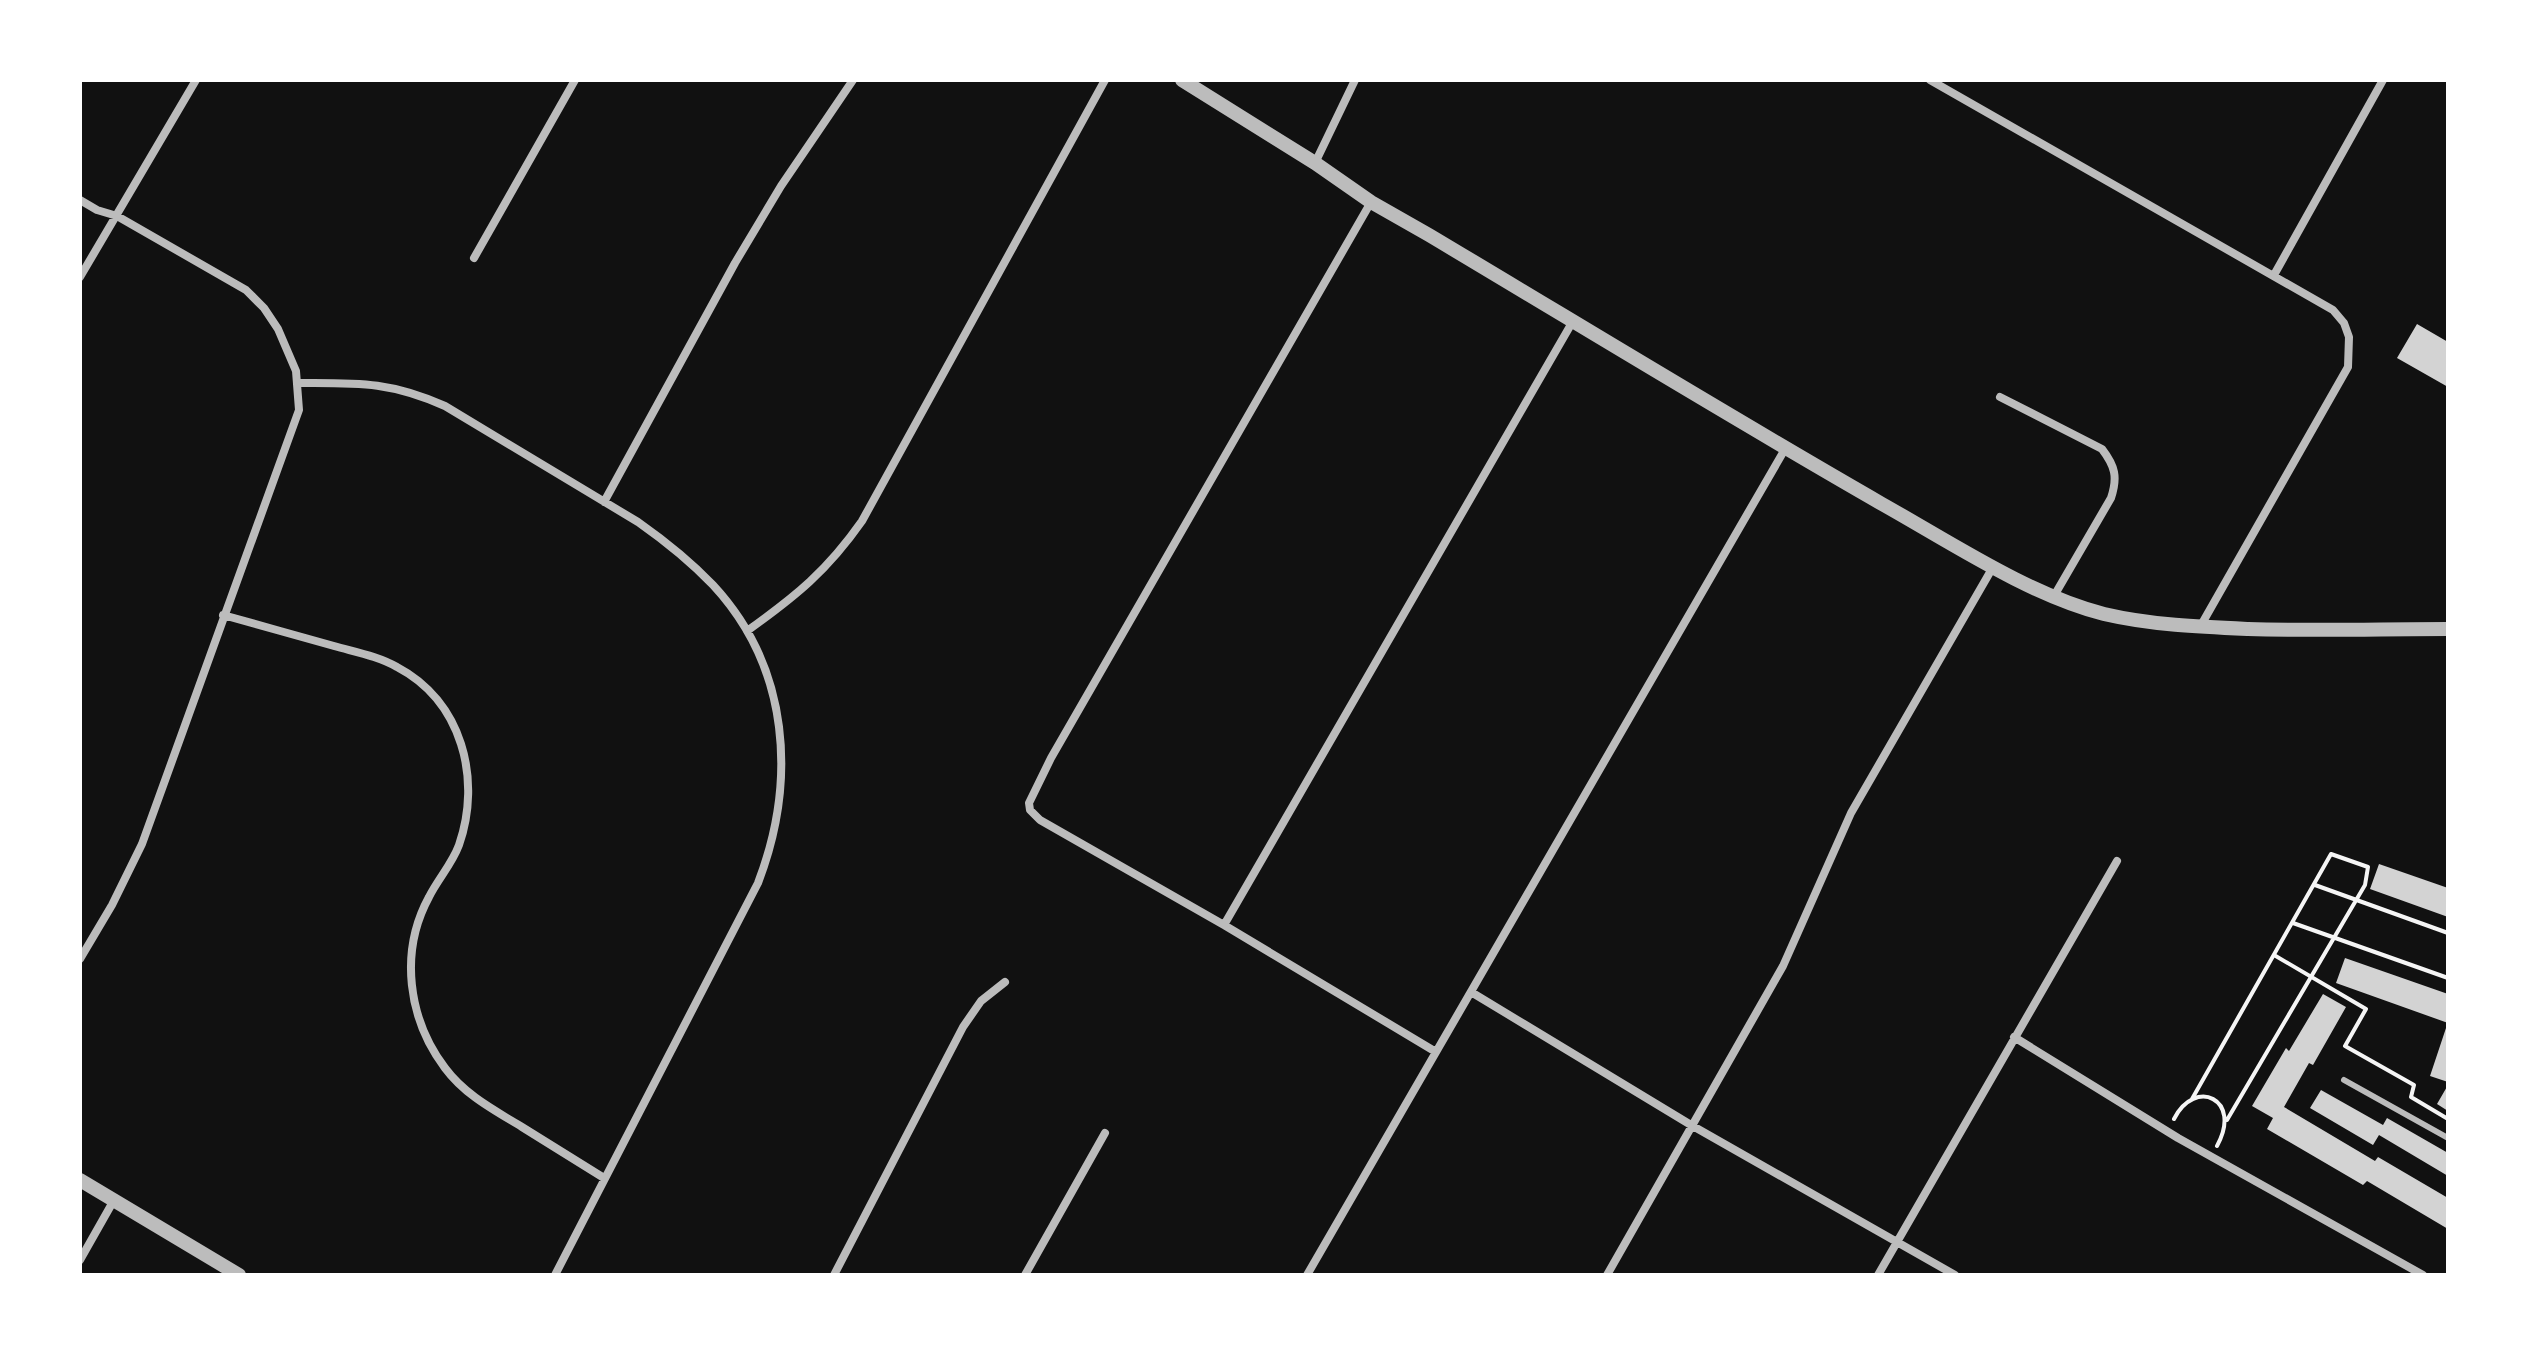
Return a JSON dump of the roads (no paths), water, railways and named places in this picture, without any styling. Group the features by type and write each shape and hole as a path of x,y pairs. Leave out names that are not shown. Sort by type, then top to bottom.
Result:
{"street":[{"path":"80,277 196,80"},
{"path":"474,258 575,80"},
{"path":"604,502 765,212 853,80"},
{"path":"747,631 811,583 862,521 1105,80"},
{"path":"1182,80 1371,202 1785,449 1993,567 2054,596 2102,613 2157,624 2284,630 2448,629"},
{"path":"1315,163 1355,80"},
{"path":"1930,80 2274,275 2333,310 2344,323 2349,337 2348,367 2200,627"},
{"path":"2274,275 2383,80"},
{"path":"80,200 97,210 117,216 246,290 264,308 278,329 296,371 299,410 142,844 112,905 80,959"},
{"path":"1371,202 1051,758 1029,803 1030,810 1040,820 1224,925 1436,1052"},
{"path":"1224,925 1573,321"},
{"path":"298,383 371,383 421,395 445,406 638,522 692,564 715,587 747,631 768,679 781,737 782,781 777,826 758,883 555,1275"},
{"path":"2000,397 2102,449 2113,463 2115,486 2111,498 2054,596"},
{"path":"1307,1275 1785,449"},
{"path":"1607,1275 1783,966 1851,813 1993,567"},
{"path":"223,615 383,660 412,676 443,707 463,747 469,776 469,806 458,849 429,896 415,935 411,977 421,1025 445,1069 468,1093 604,1178"},
{"path":"1878,1275 2117,861"},
{"path":"834,1275 963,1027 981,1001 1005,982"},
{"path":"1471,992 1691,1125 1955,1275"},
{"path":"2014,1037 2168,1132 2423,1275"},
{"path":"1025,1275 1105,1133"},
{"path":"80,1180 239,1275"},
{"path":"80,1260 114,1200"}],"lane":[{"path":"2344,1080 2448,1138"}]}
